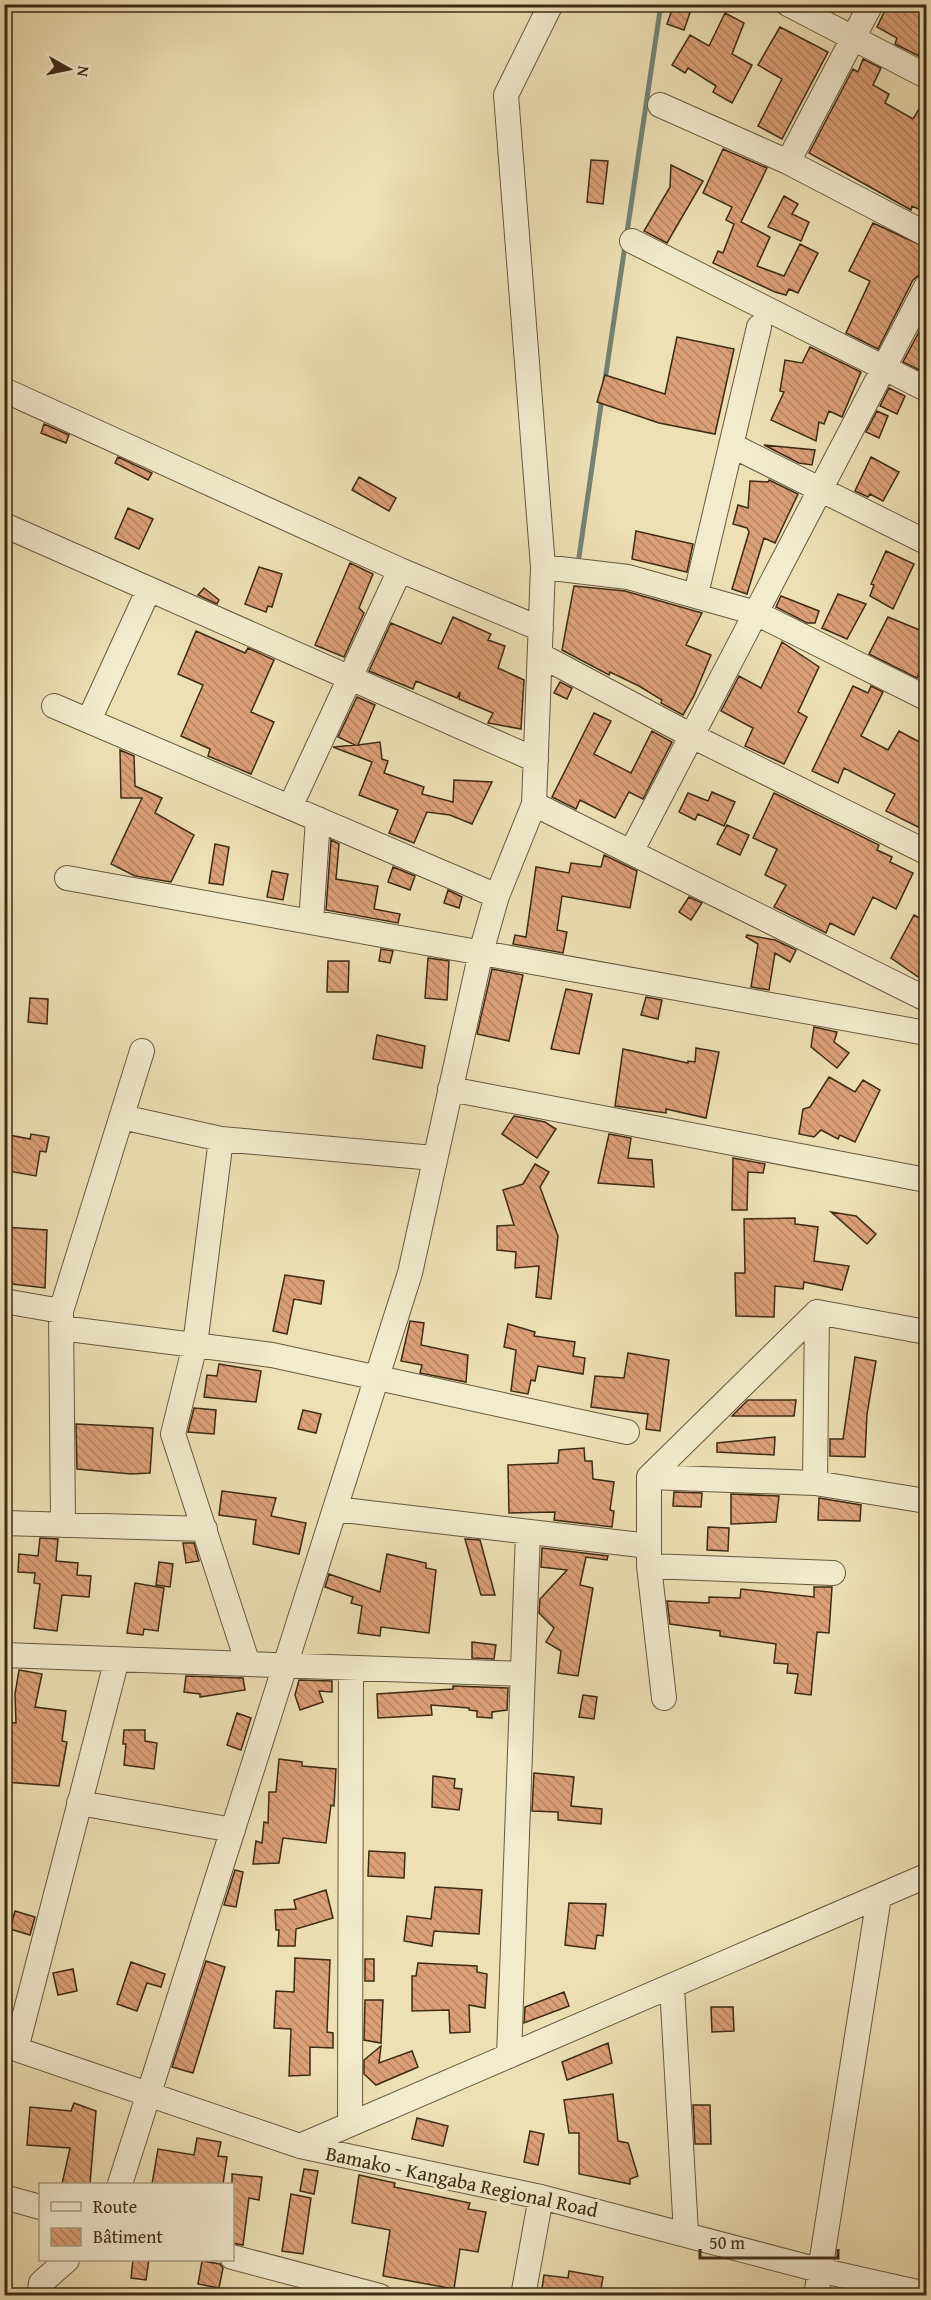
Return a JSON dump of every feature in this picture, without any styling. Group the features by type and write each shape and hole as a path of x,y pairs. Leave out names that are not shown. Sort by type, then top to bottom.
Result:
{"street":[{"path":"120,2183 410,1273 481,952 497,896 534,804 543,567 506,95 550,4"},
{"path":"788,4 927,76"},
{"path":"788,162 871,4"},
{"path":"660,105 788,162 927,234"},
{"path":"632,241 927,389"},
{"path":"631,852 927,287"},
{"path":"696,594 759,327"},
{"path":"4,390 400,570 541,629"},
{"path":"731,445 927,542"},
{"path":"4,525 536,760"},
{"path":"543,567 628,577 696,594 756,613 927,698"},
{"path":"290,807 400,570"},
{"path":"89,720 149,589"},
{"path":"540,655 692,735 927,852"},
{"path":"54,706 497,896"},
{"path":"534,804 927,999"},
{"path":"311,922 318,819"},
{"path":"68,879 927,1033"},
{"path":"63,1525 61,1319 142,1051"},
{"path":"450,1089 927,1180"},
{"path":"122,1117 221,1139 434,1158"},
{"path":"221,1139 195,1345 173,1434 206,1529 248,1664"},
{"path":"4,1301 61,1319 195,1345 272,1355 627,1432"},
{"path":"817,1312 927,1332"},
{"path":"664,1698 648,1556 649,1477 817,1312"},
{"path":"815,1483 817,1312"},
{"path":"649,1477 815,1483 927,1501"},
{"path":"335,1509 528,1532 648,1556 834,1573"},
{"path":"4,1523 206,1529"},
{"path":"509,2056 521,1674 528,1532"},
{"path":"4,1654 521,1674"},
{"path":"10,2047 117,1659"},
{"path":"350,2124 351,1668"},
{"path":"79,1803 232,1830"},
{"path":"300,2146 927,1876"},
{"path":"816,2295 879,1897"},
{"path":"672,1986 686,2233"},
{"name":"Bamako - Kangaba Regional Road","path":"10,2047 300,2146 541,2197 686,2233 819,2270 927,2294"},
{"path":"4,2197 39,2207"},
{"path":"523,2295 541,2197"},
{"path":"234,2258 380,2295"},
{"path":"39,2295 41,2283 65,2261"}],"building":[{"path":"674,4 693,4 684,30 667,24"},
{"path":"888,4 927,4 927,60 895,44 897,38 877,27"},
{"path":"725,13 744,23 732,54 752,65 732,103 713,92 716,86 688,68 685,73 672,65 690,35 709,46"},
{"path":"780,27 828,52 782,139 758,126 782,79 758,65"},
{"path":"863,59 881,68 873,85 889,94 885,103 913,119 927,96 927,213 912,206 911,210 809,153 853,69 858,72"},
{"path":"723,149 767,168 741,222 770,237 757,266 784,276 800,244 818,253 798,293 789,289 786,295 775,292 713,263 718,251 723,253 734,224 726,220 732,207 703,193"},
{"path":"591,160 608,161 603,204 587,202"},
{"path":"671,165 703,181 667,243 644,231 670,187"},
{"path":"784,196 798,204 792,214 809,222 801,241 768,227"},
{"path":"873,223 927,248 927,273 913,280 878,349 846,333 870,281 849,271"},
{"path":"927,317 927,364 923,372 903,362"},
{"path":"677,337 734,349 715,434 659,423 597,402 605,375 665,394"},
{"path":"810,347 861,372 842,417 829,411 824,424 819,422 816,441 771,420 784,392 780,391 785,360 802,363"},
{"path":"889,388 905,396 897,414 880,406"},
{"path":"877,411 888,416 879,438 866,432"},
{"path":"44,424 69,435 66,443 41,433"},
{"path":"764,445 815,450 812,465 799,463"},
{"path":"118,457 152,473 148,480 115,463"},
{"path":"871,457 899,472 883,501 870,494 868,497 855,491"},
{"path":"359,477 396,498 389,511 352,490"},
{"path":"769,480 798,494 775,543 764,538 747,594 732,589 749,532 747,528 733,524 738,505 748,508 750,481 768,482"},
{"path":"128,508 153,519 139,549 115,538"},
{"path":"636,531 693,544 687,572 632,559"},
{"path":"886,551 914,564 893,609 870,596 874,585 871,584"},
{"path":"350,563 373,574 359,608 364,613 344,657 315,645"},
{"path":"259,567 282,574 272,607 268,606 266,612 245,604"},
{"path":"574,586 625,591 702,613 686,645 711,655 694,696 683,715 661,703 662,700 639,686 610,672 609,675 562,650"},
{"path":"204,588 219,600 217,604 198,595"},
{"path":"838,594 866,604 847,639 822,628"},
{"path":"781,596 819,611 815,623 807,623 776,607"},
{"path":"453,617 491,634 488,640 505,646 498,668 524,680 521,729 488,723 493,713 459,699 460,692 457,698 416,681 413,689 369,671 391,623 441,644"},
{"path":"888,617 927,633 927,655 917,678 869,654"},
{"path":"196,631 245,653 248,648 274,660 251,712 274,722 251,774 208,756 210,749 181,736 203,685 178,674"},
{"path":"782,642 819,667 798,712 807,717 784,764 745,746 753,728 721,711 739,676 761,688"},
{"path":"560,682 572,688 567,699 554,693"},
{"path":"853,686 868,693 871,686 883,692 861,736 888,750 899,731 927,746 927,814 920,828 886,811 895,794 844,768 838,783 812,771"},
{"path":"357,697 375,705 358,745 380,742 382,759 388,761 384,773 424,787 422,794 453,802 454,780 492,782 472,824 450,815 427,812 414,843 389,833 398,810 359,795 372,762 333,747 355,745 338,737"},
{"path":"594,713 611,721 594,754 631,773 652,731 672,742 643,799 629,792 615,818 580,800 576,809 552,797"},
{"path":"120,750 134,756 135,786 162,798 155,813 194,835 171,882 135,876 111,864 142,798 121,798"},
{"path":"712,792 735,802 724,826 698,814 695,820 679,812 688,793 708,801"},
{"path":"774,793 879,845 877,850 892,857 890,862 913,873 896,909 873,897 854,935 830,923 826,933 774,907 786,885 765,875 777,849 753,838"},
{"path":"727,825 749,835 740,855 717,844"},
{"path":"331,840 339,844 336,879 378,886 374,909 400,914 398,923 326,910"},
{"path":"215,844 229,847 223,885 209,883"},
{"path":"604,855 637,871 630,908 562,896 557,930 567,932 563,953 513,944 515,935 526,937 536,867 569,873 571,863 601,867"},
{"path":"393,867 415,876 410,890 388,882"},
{"path":"272,871 288,874 283,900 267,897"},
{"path":"448,890 462,897 459,908 444,903"},
{"path":"689,897 702,903 691,920 679,912"},
{"path":"914,915 927,922 927,983 891,958"},
{"path":"747,935 775,940 796,950 790,962 775,953 769,990 751,987 758,944 746,937"},
{"path":"381,949 393,951 390,963 379,961"},
{"path":"428,958 449,961 447,1000 425,998"},
{"path":"328,961 349,961 348,992 327,992"},
{"path":"492,969 523,975 509,1041 477,1034"},
{"path":"566,989 592,994 579,1054 551,1049"},
{"path":"646,997 662,1000 658,1019 641,1015"},
{"path":"30,998 48,999 47,1024 28,1022"},
{"path":"814,1027 837,1032 834,1042 849,1053 837,1068 811,1047"},
{"path":"377,1035 425,1046 422,1068 373,1059"},
{"path":"696,1048 719,1052 706,1118 666,1109 666,1113 615,1106 623,1049 688,1063 688,1061 695,1062"},
{"path":"829,1077 855,1092 863,1080 880,1090 855,1142 840,1135 838,1139 821,1130 814,1137 799,1134 803,1109 810,1107"},
{"path":"514,1116 545,1122 556,1129 537,1158 502,1134"},
{"path":"4,1134 30,1139 31,1134 49,1137 46,1152 40,1151 36,1176 8,1171 9,1164 4,1163"},
{"path":"609,1134 631,1138 628,1158 652,1160 654,1187 598,1183"},
{"path":"733,1158 765,1164 763,1173 748,1172 747,1210 732,1210"},
{"path":"535,1164 549,1172 540,1187 558,1236 551,1299 536,1297 539,1266 515,1268 516,1252 497,1250 497,1226 514,1225 503,1190 523,1184"},
{"path":"831,1212 856,1216 876,1234 867,1244"},
{"path":"795,1218 795,1224 818,1227 814,1261 849,1266 842,1290 804,1282 803,1289 775,1286 774,1317 736,1316 735,1273 745,1273 744,1219"},
{"path":"4,1227 47,1230 45,1288 4,1283"},
{"path":"285,1275 324,1281 321,1304 294,1299 287,1334 273,1331"},
{"path":"410,1321 424,1323 421,1345 468,1355 466,1382 420,1373 422,1365 401,1361"},
{"path":"508,1324 535,1332 534,1336 575,1342 573,1356 585,1358 583,1374 538,1366 535,1381 531,1380 528,1394 511,1391 516,1350 504,1347"},
{"path":"628,1353 669,1360 660,1431 646,1429 648,1414 591,1407 595,1376 624,1378"},
{"path":"855,1357 876,1361 867,1414 865,1457 830,1456 830,1439 843,1439"},
{"path":"219,1364 261,1371 256,1402 204,1397 207,1375 217,1376"},
{"path":"748,1400 796,1400 794,1416 732,1416"},
{"path":"194,1408 216,1410 214,1434 188,1432"},
{"path":"303,1410 321,1414 316,1433 298,1429"},
{"path":"76,1424 153,1428 150,1473 131,1474 77,1469"},
{"path":"775,1437 774,1455 717,1452 717,1443"},
{"path":"584,1448 585,1461 592,1461 593,1479 614,1482 610,1510 614,1511 612,1527 554,1520 555,1512 509,1513 508,1465 558,1463 559,1450"},
{"path":"222,1491 276,1498 271,1516 306,1523 299,1554 253,1544 256,1520 219,1515"},
{"path":"674,1492 702,1493 701,1507 673,1506"},
{"path":"731,1494 779,1496 776,1522 731,1524"},
{"path":"819,1498 861,1505 860,1521 818,1520"},
{"path":"708,1527 729,1528 728,1551 707,1550"},
{"path":"40,1538 58,1539 56,1561 78,1563 77,1575 91,1576 89,1597 62,1595 57,1631 34,1628 40,1584 34,1583 35,1573 18,1572 19,1554 38,1556"},
{"path":"465,1539 480,1540 495,1595 481,1595"},
{"path":"183,1543 194,1543 199,1561 186,1563"},
{"path":"542,1548 608,1556 607,1560 586,1557 580,1585 593,1588 578,1676 558,1673 561,1651 546,1642 554,1628 539,1613 540,1599 567,1570 541,1567"},
{"path":"387,1554 426,1563 426,1568 436,1570 429,1633 381,1627 380,1636 358,1633 362,1606 351,1603 353,1597 325,1587 329,1574 380,1592"},
{"path":"159,1562 173,1564 170,1587 156,1585"},
{"path":"135,1583 164,1588 158,1631 144,1629 143,1635 127,1633"},
{"path":"814,1587 832,1587 829,1633 817,1632 811,1695 795,1693 798,1674 787,1673 788,1664 774,1663 776,1644 720,1636 720,1631 670,1624 667,1601 709,1603 709,1597 740,1598 741,1589 814,1597"},
{"path":"472,1642 496,1645 494,1659 472,1658"},
{"path":"19,1670 42,1674 35,1707 66,1711 62,1741 67,1742 59,1786 4,1782 4,1722 16,1723 15,1694"},
{"path":"186,1676 243,1678 245,1690 200,1697 200,1694 184,1692"},
{"path":"299,1680 332,1681 332,1692 319,1691 323,1702 300,1710 295,1695"},
{"path":"453,1686 508,1688 507,1710 492,1712 492,1718 477,1717 477,1711 469,1710 469,1708 431,1705 432,1715 378,1718 377,1694 453,1689"},
{"path":"583,1695 597,1697 594,1719 579,1717"},
{"path":"237,1713 251,1718 241,1750 227,1745"},
{"path":"124,1730 145,1730 145,1741 157,1743 154,1769 124,1765 126,1744 123,1744"},
{"path":"279,1759 302,1762 302,1766 336,1769 334,1806 331,1805 326,1843 283,1838 279,1863 253,1864 256,1841 262,1843 264,1822 268,1823 269,1792 276,1792"},
{"path":"534,1773 574,1777 571,1806 602,1809 601,1824 558,1820 558,1812 532,1811"},
{"path":"433,1776 455,1779 454,1788 462,1789 459,1810 432,1807"},
{"path":"369,1851 405,1853 404,1878 368,1876"},
{"path":"235,1870 243,1872 236,1907 224,1905"},
{"path":"435,1887 482,1890 479,1934 434,1931 432,1946 404,1941 407,1916 431,1919"},
{"path":"326,1890 333,1918 296,1929 295,1946 278,1946 279,1930 276,1930 275,1910 296,1909 294,1900"},
{"path":"569,1903 606,1904 603,1936 597,1935 595,1949 565,1945"},
{"path":"15,1911 35,1917 30,1935 10,1929"},
{"path":"295,1958 330,1960 327,2032 333,2033 333,2048 310,2047 310,2075 289,2076 291,2029 274,2028 276,1991 294,1992"},
{"path":"365,1959 374,1959 374,1981 365,1981"},
{"path":"206,1961 225,1967 193,2073 172,2067"},
{"path":"131,1962 165,1974 161,1987 147,1983 137,2011 117,2004"},
{"path":"418,1963 477,1966 477,1972 487,1974 485,2008 469,2005 470,2032 450,2033 449,2010 412,2011 412,1976 416,1976"},
{"path":"73,1969 77,1991 58,1995 53,1973"},
{"path":"564,1992 569,2006 524,2023 525,2007"},
{"path":"365,2000 383,2000 381,2043 364,2040"},
{"path":"711,2007 733,2007 734,2031 712,2032"},
{"path":"608,2043 612,2063 567,2080 562,2062"},
{"path":"381,2046 379,2063 412,2051 418,2067 376,2085 364,2074 364,2060"},
{"path":"613,2094 618,2141 628,2143 638,2176 630,2179 630,2184 579,2174 579,2133 569,2133 564,2100"},
{"path":"74,2103 96,2111 90,2183 62,2183 70,2148 27,2145 30,2107 71,2111"},
{"path":"693,2105 710,2105 711,2144 695,2144"},
{"path":"417,2118 448,2126 443,2146 412,2139"},
{"path":"530,2131 544,2134 538,2165 524,2162"},
{"path":"197,2138 221,2142 218,2156 227,2157 223,2183 152,2183 158,2149 194,2155"},
{"path":"304,2169 318,2171 314,2194 300,2191"},
{"path":"232,2174 262,2177 259,2200 249,2198 243,2245 234,2243 234,2183 232,2183"},
{"path":"359,2175 395,2183 394,2187 470,2203 468,2209 486,2212 478,2252 460,2249 454,2289 383,2276 390,2230 352,2223"},
{"path":"291,2194 311,2198 303,2254 282,2251"},
{"path":"133,2261 149,2261 146,2280 131,2278"},
{"path":"202,2261 220,2264 223,2268 219,2288 198,2284"},
{"path":"569,2271 603,2277 600,2295 541,2295 544,2275 568,2278"}],"waterway":[{"path":"605,380 661,4"},
{"path":"579,557 602,398"}]}
